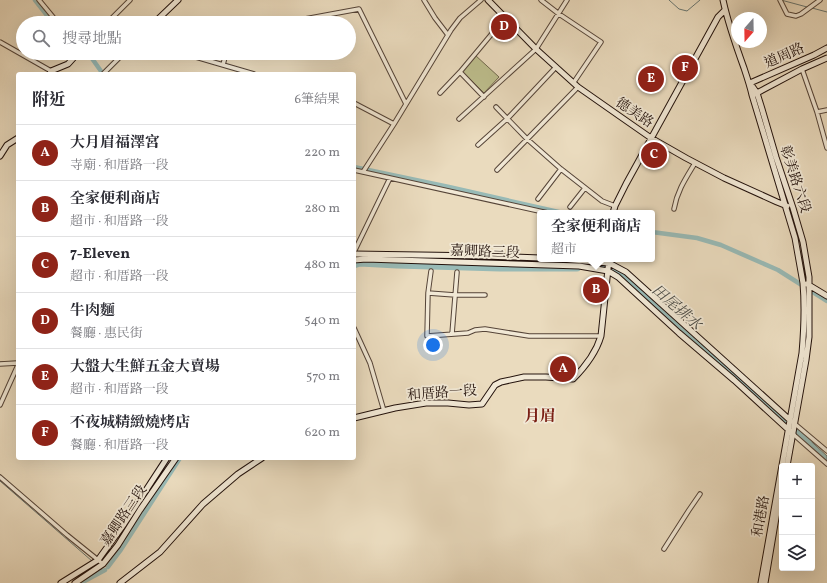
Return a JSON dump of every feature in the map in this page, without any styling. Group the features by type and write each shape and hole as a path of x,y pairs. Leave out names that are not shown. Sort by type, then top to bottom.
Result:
{"street":[{"path":"39,0 52,16"},
{"path":"114,16 130,0"},
{"path":"161,16 178,0"},
{"path":"424,0 448,35"},
{"path":"363,172 448,35 460,18 481,0"},
{"name":"德美路","path":"488,0 536,49 578,87 651,138 724,178 785,206 794,208"},
{"path":"541,0 558,14 601,42 574,82"},
{"path":"459,119 536,49 567,0"},
{"name":"彰美路六段","path":"723,0 745,70 762,109 776,157 794,208 803,242 809,285"},
{"path":"780,0 788,14 796,16 820,0"},
{"path":"321,16 359,9 406,104"},
{"path":"614,210 651,138 718,17 725,10"},
{"path":"440,93 460,72 505,18"},
{"path":"0,42 16,52"},
{"name":"道周路","path":"750,83 827,48"},
{"name":"道周路","path":"755,94 802,69 827,58"},
{"path":"30,60 49,72"},
{"path":"53,72 68,64 72,60"},
{"path":"105,72 117,60"},
{"path":"206,60 247,72"},
{"path":"223,65 224,60"},
{"path":"478,145 508,118 556,67"},
{"path":"802,69 817,112 827,148"},
{"path":"460,72 484,97"},
{"path":"497,170 578,87"},
{"name":"彰美路六段","path":"755,94 796,244 803,284"},
{"path":"356,104 394,124"},
{"path":"496,107 561,169 602,201 615,206"},
{"path":"817,112 827,110"},
{"path":"0,155 7,145 16,139"},
{"path":"674,209 679,190 695,162"},
{"path":"538,199 561,169"},
{"path":"356,170 537,211"},
{"path":"356,249 390,178"},
{"path":"570,207 585,188"},
{"path":"796,244 803,242"},
{"name":"嘉卿路三段","path":"356,253 537,258"},
{"name":"嘉卿路三段","path":"356,260 572,266 608,265"},
{"name":"嘉卿路三段","path":"584,262 608,265 626,272 792,427"},
{"name":"嘉卿路三段","path":"608,265 618,277 679,332 792,427"},
{"name":"和厝路一段","path":"356,418 426,403 469,405 482,404 494,386 501,382 524,377 573,379 592,356 601,336 608,265"},
{"path":"431,271 428,293 426,336 468,333 475,330 485,329 529,336 601,336"},
{"path":"452,334 457,272"},
{"path":"803,284 809,285 827,296"},
{"name":"和港路","path":"803,284 807,291"},
{"name":"和港路","path":"787,463 802,353 807,291 809,285"},
{"path":"428,293 485,295"},
{"path":"356,332 370,363 384,411"},
{"path":"0,364 16,364"},
{"path":"0,405 16,369"},
{"path":"792,427 827,451"},
{"path":"792,427 827,464"},
{"name":"和港路","path":"761,583 792,427"},
{"name":"嘉卿路三段","path":"98,560 124,524 166,460"},
{"name":"嘉卿路三段","path":"75,583 103,564 118,545 175,460"},
{"path":"120,583 160,552 203,504 238,474 259,460"},
{"path":"0,477 103,564"},
{"path":"664,549 700,494"},
{"name":"和港路","path":"765,583 780,499"},
{"path":"62,583 98,560"}],"green space":[{"path":"475,55 499,77 484,93 462,71"}],"water":[{"path":"802,433 827,456 827,462 801,438"}],"waterway":[{"path":"35,0 48,16"},
{"path":"669,0 679,9 687,11 700,0"},
{"path":"781,0 807,7"},
{"path":"812,8 827,12"},
{"path":"93,60 102,72"},
{"path":"356,167 550,210"},
{"path":"655,232 697,238 721,245 778,270 827,301"},
{"name":"田尾排水","path":"356,264 360,263 500,268 577,268"},
{"name":"田尾排水","path":"602,269 614,270 631,283 721,362 808,442"},
{"path":"0,362 16,361"},
{"path":"108,567 179,460"},
{"path":"0,481 92,561"},
{"path":"100,568 103,571"},
{"path":"81,583 105,570"}],"place":[{"name":"牛肉麵","path":"504,27"},
{"name":"不夜城精緻燒烤店","path":"685,68"},
{"name":"大盤大生鮮五金大賣場","path":"651,79"},
{"name":"7-Eleven","path":"654,155"},
{"name":"全家便利商店","path":"596,290"},
{"name":"大月眉福澤宮","path":"563,369"}],"district":[{"name":"月眉","path":"540,415"}]}
